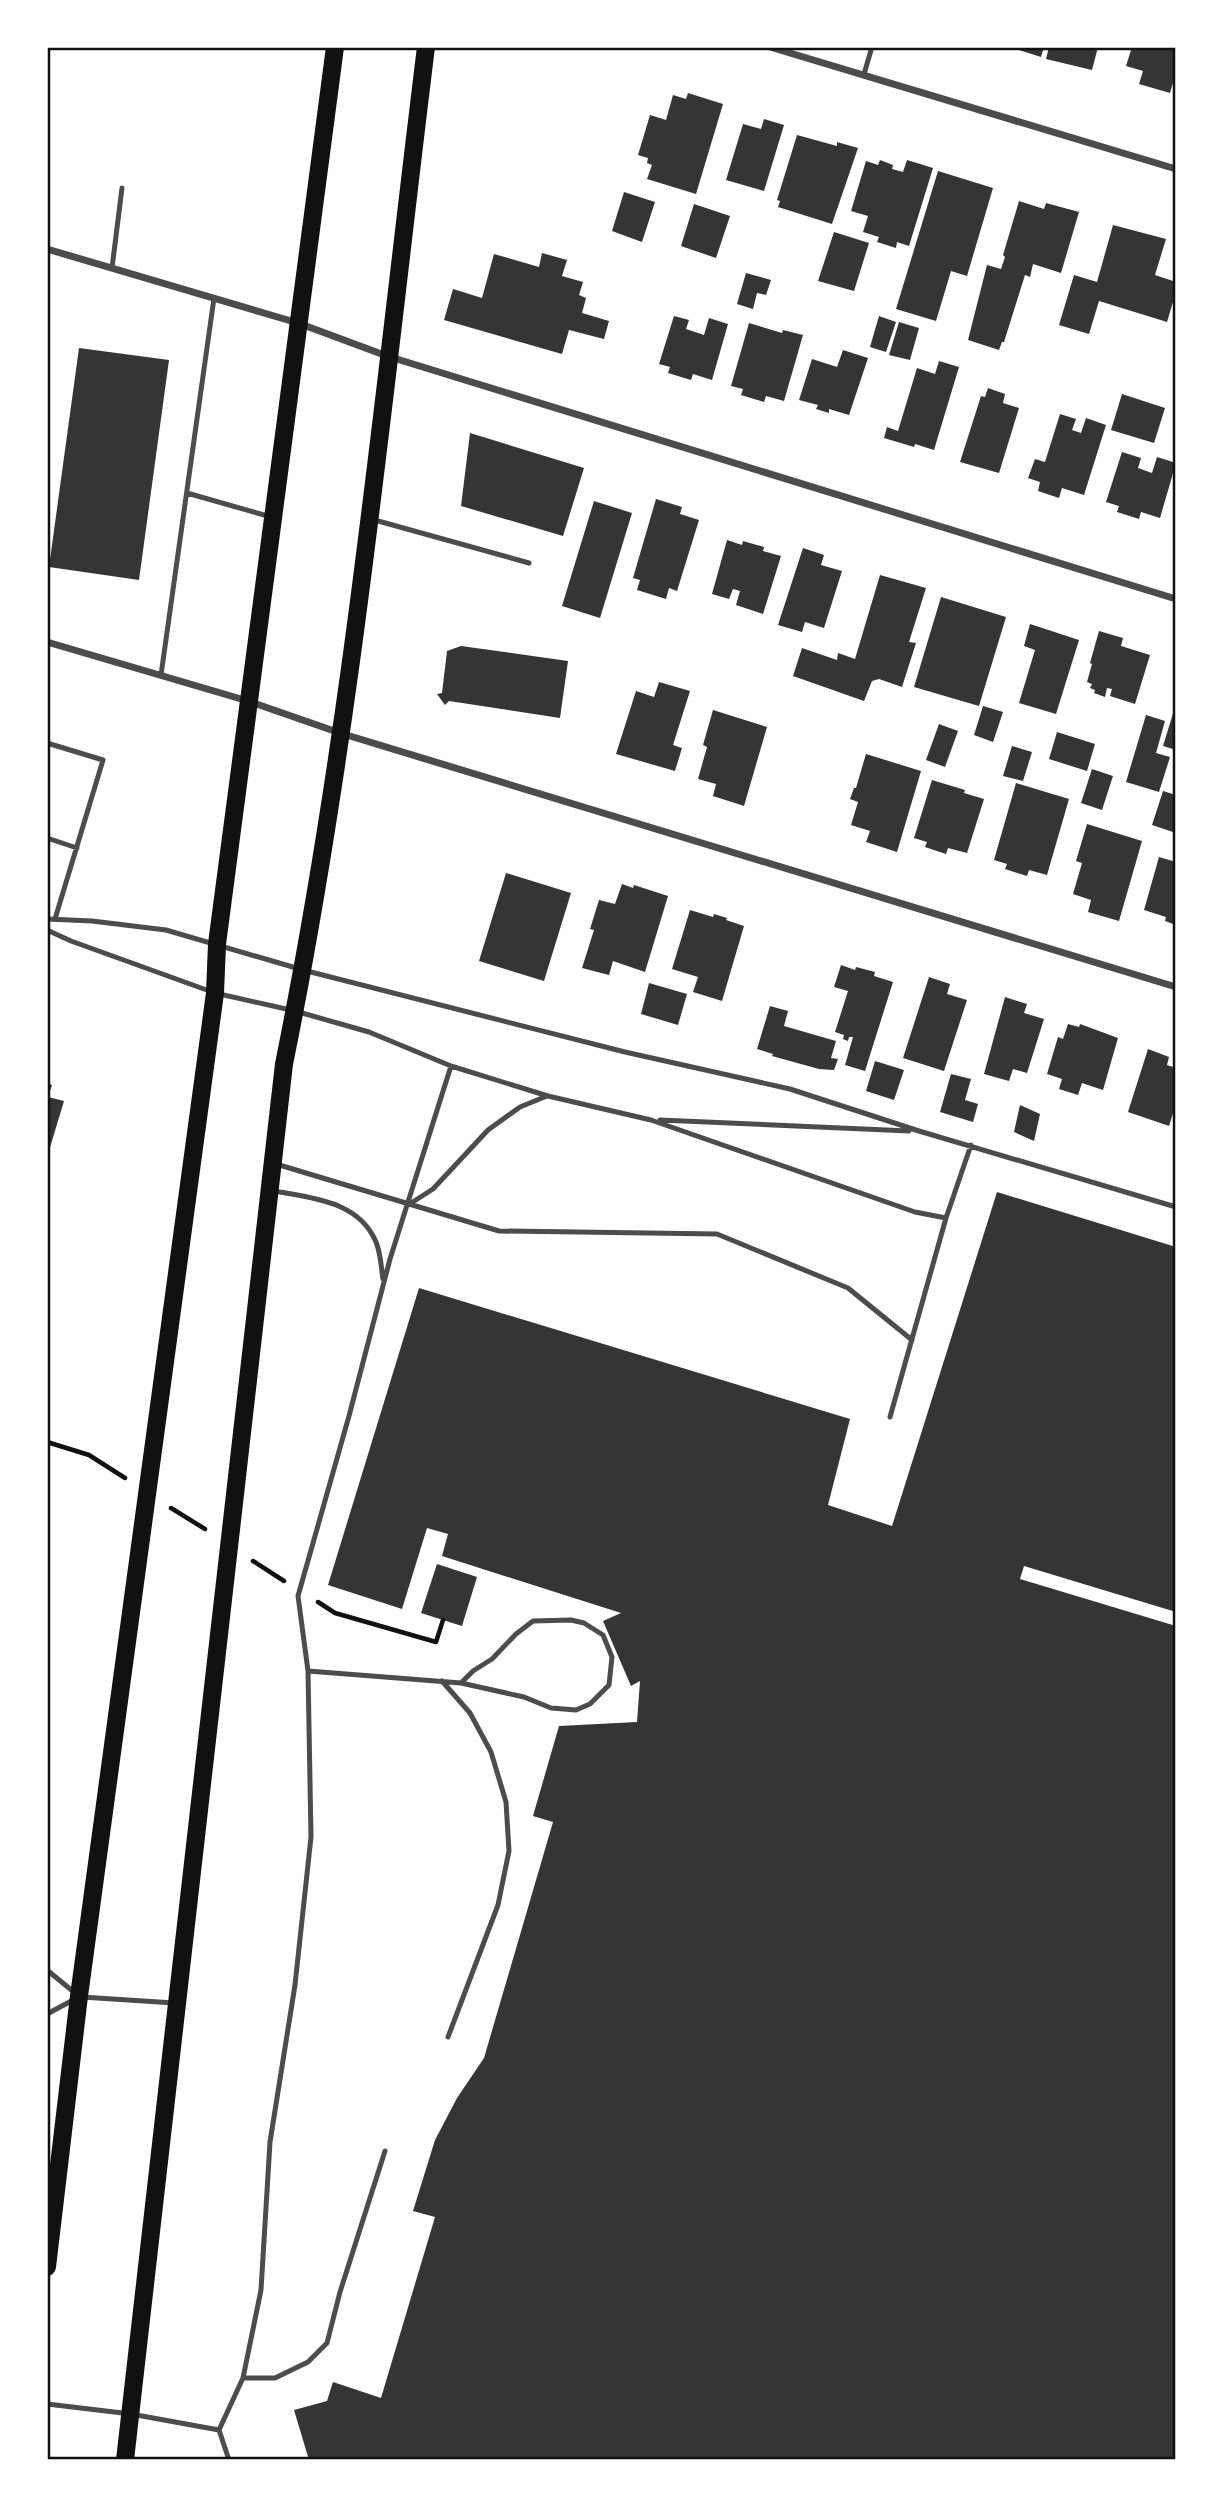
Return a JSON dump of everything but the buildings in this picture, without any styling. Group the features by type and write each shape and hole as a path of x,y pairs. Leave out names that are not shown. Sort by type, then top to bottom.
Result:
{"main road":[{"path":"47,2267 79,1996 215,993 216,944 335,47"},
{"path":"125,2460 284,1064 303,970 341,733 426,47"}],"street":[{"path":"770,47 1176,169"},
{"path":"47,249 298,323 387,356 1176,599"},
{"path":"47,642 248,701 341,733 1176,987"}],"lane":[{"path":"864,74 872,47"},
{"path":"112,268 122,188"},
{"path":"161,675 214,298"},
{"path":"187,493 272,518"},
{"path":"368,518 529,563"},
{"path":"47,743 103,760 55,919"},
{"path":"47,838 77,848"},
{"path":"47,919 166,930 303,970 625,1052 790,1089 919,1131 1176,1207"},
{"path":"47,930 215,993 295,1011 369,1032 450,1066 548,1096 651,1120 915,1212 946,1218"},
{"path":"229,2460 219,2430 243,2378 261,2290 270,2142 295,1985 311,1837 308,1671 298,1595 384,1283 450,1066"},
{"path":"408,1205 433,1189 488,1130 520,1107 548,1096"},
{"path":"651,1120 919,1131"},
{"path":"890,1417 946,1218 971,1145"},
{"path":"273,1163 499,1231 717,1234 848,1288 912,1340"},
{"path":"271,1190 335,1202 350,1210 376,1240 384,1283"},
{"path":"308,1671 461,1683 524,1697 551,1708 576,1710 590,1704 610,1685 612,1657 603,1635 584,1623 571,1620 533,1621 461,1683"},
{"path":"442,1681 470,1713 491,1752 506,1802 509,1851 498,1905 448,2037"},
{"path":"47,1970 79,1996"},
{"path":"47,2014 79,1996 178,2003"},
{"path":"243,2378 275,2378 308,2361 327,2343 340,2292 385,2151"},
{"path":"47,2404 131,2414 219,2430"}]}
